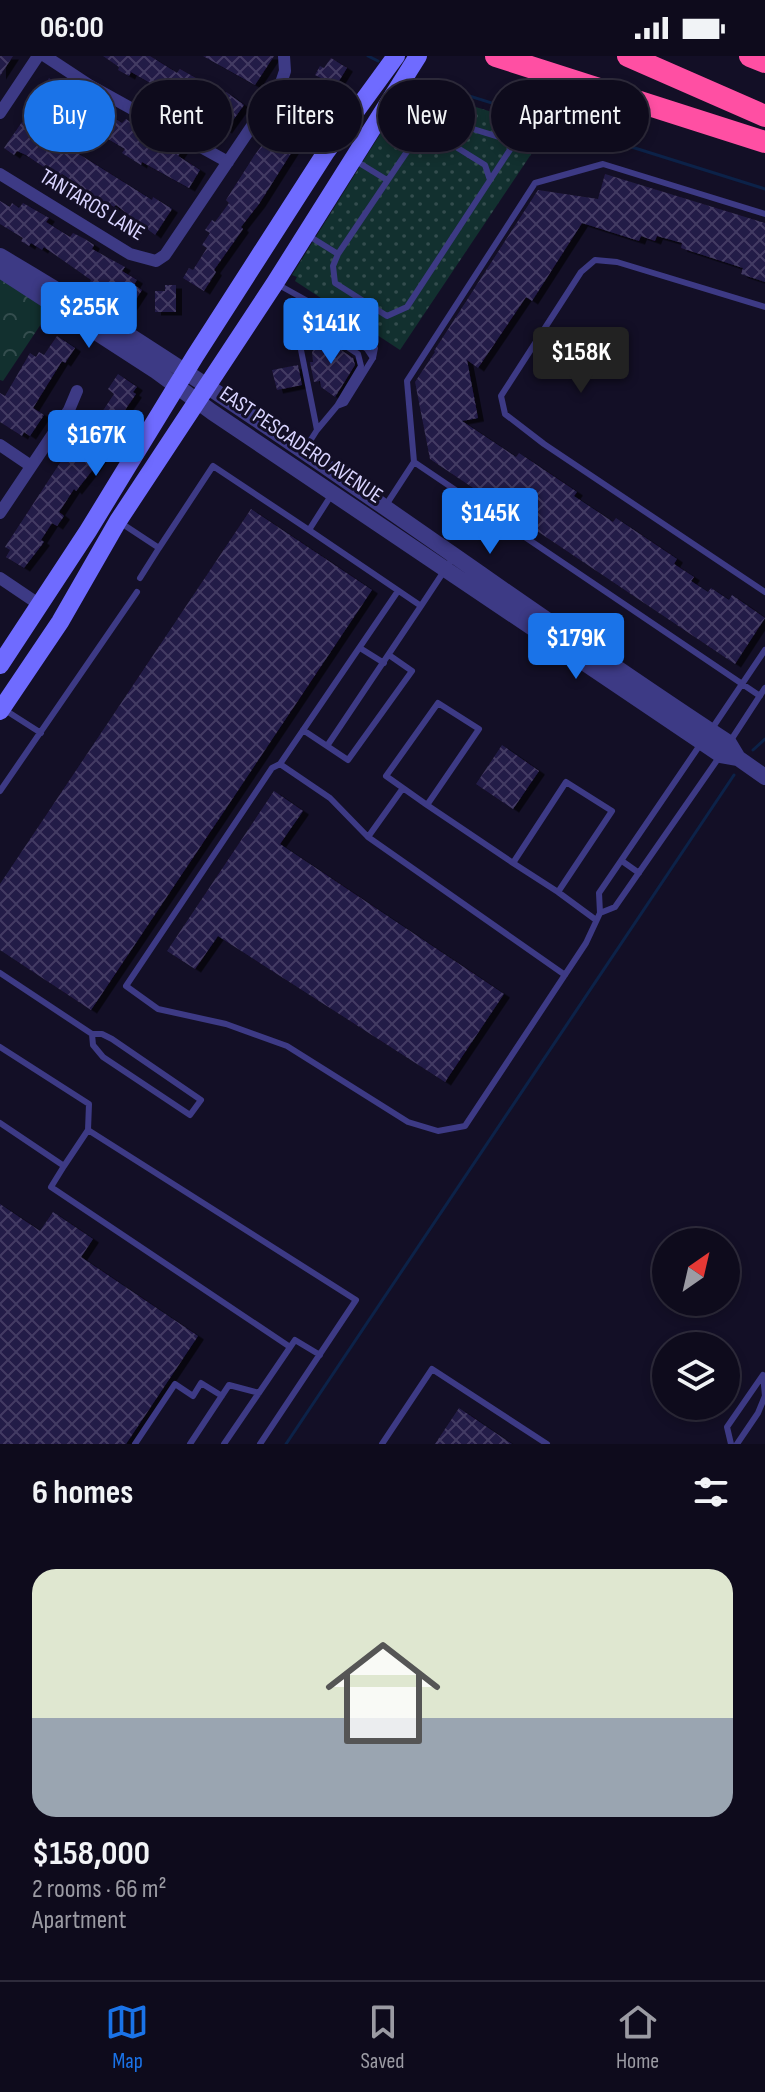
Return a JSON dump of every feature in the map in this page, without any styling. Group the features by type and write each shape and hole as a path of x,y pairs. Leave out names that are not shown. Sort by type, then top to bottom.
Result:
{"highway":[{"path":"496,56 765,142"},
{"path":"628,56 765,116"},
{"path":"750,56 765,62"}],"main road":[{"path":"0,665 326,152 396,56"},
{"path":"1,708 60,622 118,521 275,283 418,56"}],"street":[{"path":"0,113 38,56"},
{"path":"45,56 89,85 228,162 281,83 285,71 284,56"},
{"name":"TANTAROS LANE","path":"0,174 130,254 156,261 165,255 228,162"},
{"name":"EAST PESCADERO AVENUE","path":"0,256 91,310 333,493 449,562 765,777"},
{"name":"EAST PESCADERO AVENUE","path":"0,270 181,379"},
{"path":"0,513 69,410 77,391"},
{"name":"EAST PESCADERO AVENUE","path":"202,394 303,451 384,508 449,562"},
{"path":"0,445 31,466"},
{"path":"0,578 40,605"}],"lane":[{"path":"406,152 333,266 335,283 387,316 407,307 515,142 475,130"},
{"path":"464,152 485,165 490,180"},
{"path":"353,159 387,180"},
{"path":"384,508 414,462 407,381 535,183 603,164 765,214"},
{"path":"306,234 338,254"},
{"path":"765,307 617,262 595,260 581,272 501,396 505,414 544,444 765,592"},
{"path":"275,283 358,354 361,366 337,406 303,451"},
{"path":"309,312 367,349 373,358"},
{"path":"309,312 331,312 375,348 373,358 345,403 337,406"},
{"path":"309,312 297,330 317,430"},
{"path":"414,462 760,696"},
{"path":"140,578 213,466 421,606"},
{"path":"309,530 333,493"},
{"path":"118,521 159,548"},
{"path":"327,746 449,562"},
{"path":"398,591 280,764 272,768 126,986 158,1009 226,1024 287,1046 408,1122 438,1131 465,1126 586,943 598,916 599,893 765,650"},
{"path":"0,791 137,592"},
{"path":"360,648 384,663"},
{"path":"303,730 348,760 412,671 389,655"},
{"path":"598,916 615,907 729,752 765,688"},
{"path":"427,805 479,729 438,703 386,776 427,805 513,863 598,916"},
{"path":"1,708 41,733"},
{"path":"280,764 330,798 368,837 565,975"},
{"path":"513,863 566,782 612,811 558,892"},
{"path":"368,837 403,788"},
{"path":"622,861 639,873"},
{"path":"0,973 92,1034 102,1034 112,1039 201,1100 190,1115 103,1057 93,1045 92,1034"},
{"path":"0,1047 89,1104 88,1130 51,1187 290,1347"},
{"path":"0,1123 64,1166"},
{"path":"88,1130 356,1300 260,1444"},
{"path":"224,1444 295,1340 320,1355"},
{"path":"382,1444 432,1369 547,1444"},
{"path":"731,1444 727,1427 764,1374"},
{"path":"737,1444 758,1413 765,1396 764,1374"},
{"path":"135,1444 175,1384 193,1396 201,1383 222,1396"},
{"path":"190,1444 229,1385 259,1393"}],"green space":[{"path":"475,107 491,112 491,152 533,152 400,350 295,281 297,277 292,275 378,137 378,152 475,152"},
{"path":"0,275 51,309 3,381 0,380"}],"building":[{"path":"0,56 13,56 0,76"},
{"path":"103,56 150,56 177,73 180,69 199,80 145,80 131,72 129,76 118,70 119,67"},
{"path":"203,56 274,56 258,80 248,81"},
{"path":"331,58 347,68 340,80 322,80 315,75 320,66 324,68"},
{"path":"232,96 244,105 232,122"},
{"path":"115,119 122,123 126,119 131,122 131,152 181,152 178,156 200,170 189,188 142,162 141,165 122,153 125,149 115,143"},
{"path":"22,122 24,152 76,152 152,200 153,197 172,209 155,235 116,205 114,207 105,202 102,206 93,200 95,196 62,174 60,178 26,155 17,151 14,155 4,148"},
{"path":"257,152 292,152 241,227 243,229 214,270 216,272 204,291 183,278 189,268 193,270 207,248 202,245 210,233 205,230 229,203 226,200"},
{"path":"605,174 765,223 765,282 741,274 743,268 681,248 682,243 657,236 655,241 641,236 639,241 582,223 532,301 526,297 478,368 467,360 478,418 462,421 516,457 519,453 577,492 574,496 613,522 616,518 677,559 674,564 694,577 691,581 708,592 711,588 729,600 732,595 765,618 735,664 430,459 415,382 434,351 538,190 598,199"},
{"path":"0,201 19,208 23,203 49,218 46,222 70,237 73,233 85,239 94,245 92,249 125,267 122,271 137,280 134,285 142,290 131,307 90,282 44,247 42,250 21,241 23,238 0,224"},
{"path":"165,285 176,285 176,312 155,312 155,291 165,291"},
{"path":"57,336 75,348 65,363 62,361 33,408 44,415 30,436 24,432 22,436 0,422 0,393 5,396 30,353 36,357 39,352 44,355"},
{"path":"322,337 353,358 355,365 335,397 321,387 320,381 314,382 310,362 313,362 312,352"},
{"path":"298,365 302,385 277,390 272,370"},
{"path":"118,374 137,387 125,410 130,413 95,467 76,491 74,489 59,512 64,516 57,526 52,523 41,540 44,542 24,568 6,557 10,550 5,547 88,420 94,424 114,394 108,389"},
{"path":"251,509 372,590 91,1010 0,950 0,884"},
{"path":"502,745 539,771 513,809 476,784"},
{"path":"274,791 303,811 280,844 504,994 445,1082 218,936 195,969 167,951"},
{"path":"0,1204 40,1231 53,1212 93,1239 81,1257 198,1336 126,1444 0,1444"},
{"path":"459,1408 512,1444 435,1444"}],"waterway":[{"path":"368,56 378,61"},
{"path":"475,98 765,189"},
{"path":"753,750 765,739"},
{"path":"286,1444 734,775"}]}
